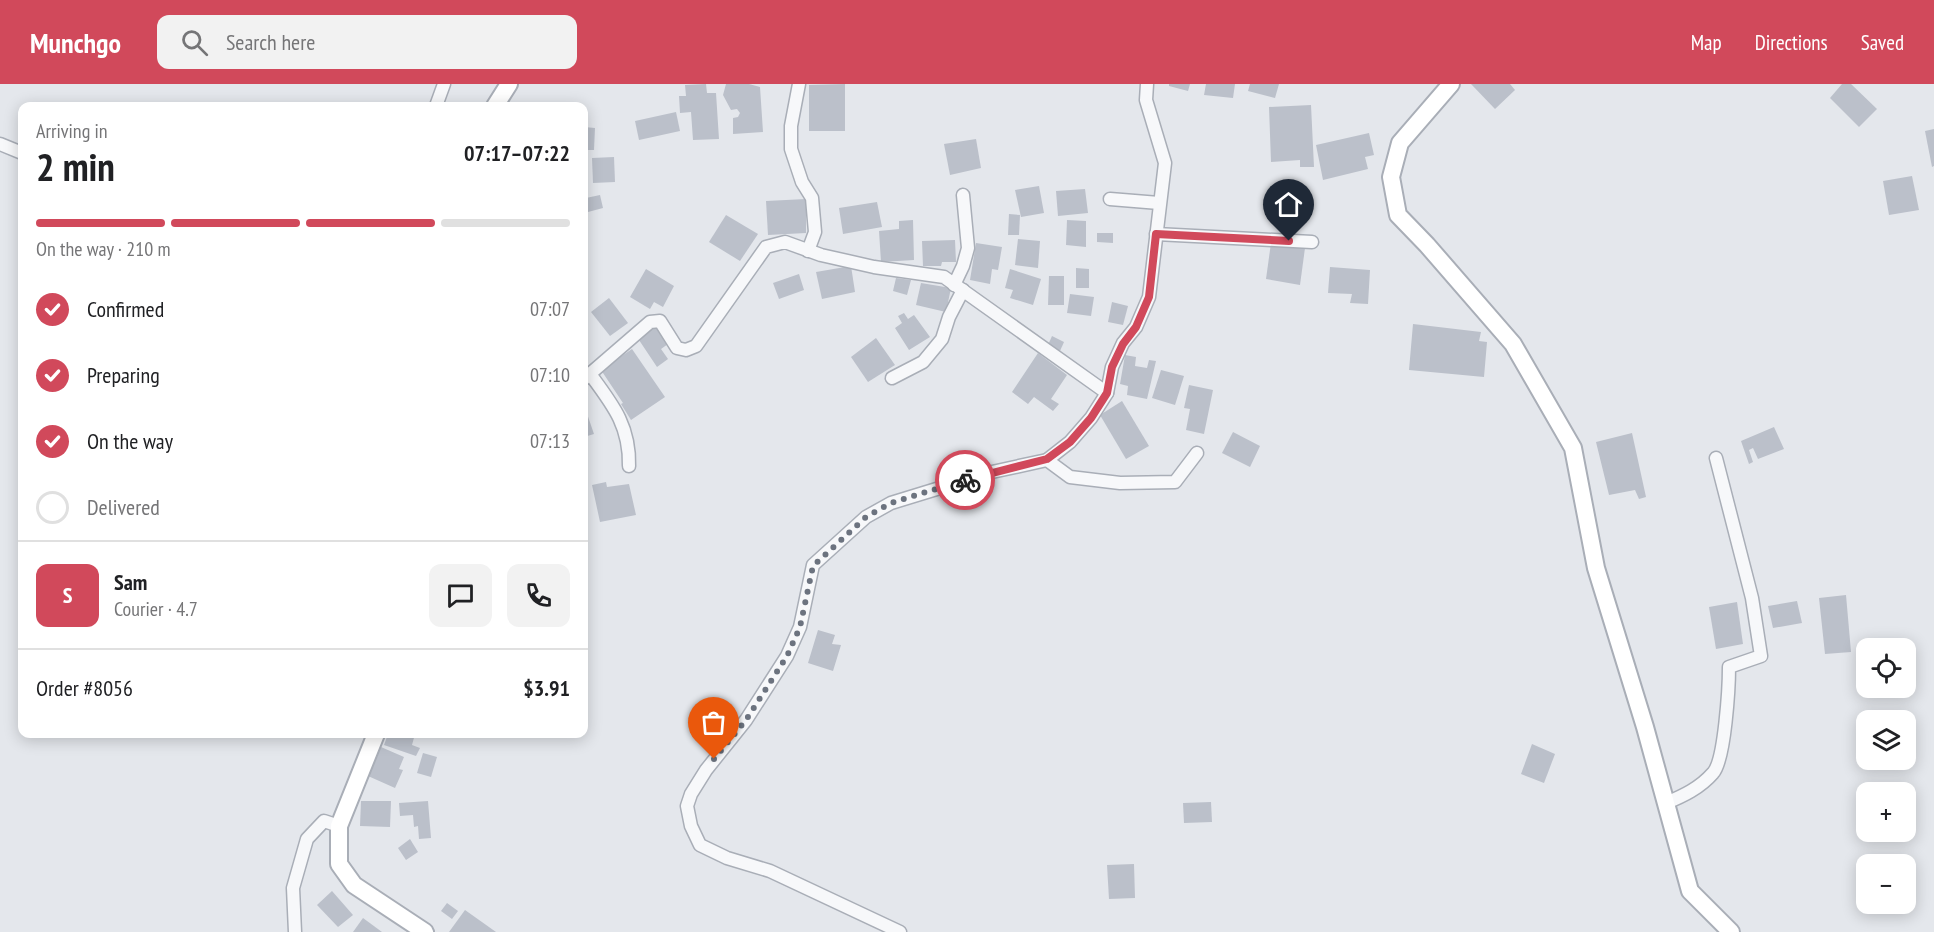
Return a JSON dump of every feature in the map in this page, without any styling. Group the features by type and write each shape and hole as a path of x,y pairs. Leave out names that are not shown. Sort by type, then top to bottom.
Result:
{"street":[{"path":"437,102 444,84"},
{"path":"497,102 508,84"},
{"path":"800,84 791,126 790,149 802,182 812,198 815,232 808,251"},
{"path":"900,932 770,871 727,858 700,845 691,826 687,806 701,778 746,720 787,656 800,627 813,566 866,517 891,503 992,472 1047,459 1070,442 1091,418 1107,393 1112,367 1123,344 1136,327 1149,297 1165,163 1146,99 1147,84"},
{"path":"1451,84 1400,143 1391,177 1398,215 1427,245 1513,345 1573,448 1596,568 1645,727 1690,891 1731,932"},
{"path":"0,144 18,151"},
{"path":"892,378 923,362 942,339 968,248 963,195"},
{"path":"1110,199 1159,203"},
{"path":"1156,234 1312,243"},
{"path":"588,375 650,322 660,321 677,348 686,350 696,346 766,247 785,242 808,251 874,267 944,277 1107,393"},
{"path":"588,377 608,397 622,420 627,436 629,466"},
{"path":"1047,459 1070,477 1120,483 1152,483 1175,482 1197,453"},
{"path":"1666,803 1690,793 1715,772 1723,747 1729,667 1761,656 1752,598 1716,458"},
{"path":"374,738 339,826 339,864 354,885 425,932"},
{"path":"295,932 293,888 308,839 324,821 339,826"}],"building":[{"path":"706,84 707,93 716,93 719,139 693,140 691,112 680,113 679,96 686,96 685,85"},
{"path":"726,84 749,84 760,87 763,132 733,134 733,118 738,117 740,113 737,109 731,110 723,95"},
{"path":"845,84 845,131 809,131 809,85"},
{"path":"1169,84 1190,84 1188,91 1169,86"},
{"path":"1206,84 1235,84 1233,98 1204,95"},
{"path":"1250,84 1279,84 1275,98 1248,91"},
{"path":"1471,84 1510,84 1515,90 1495,109"},
{"path":"1842,84 1851,84 1877,109 1859,127 1830,98"},
{"path":"1311,105 1314,167 1300,167 1300,160 1271,162 1269,107"},
{"path":"676,112 680,131 639,140 635,121"},
{"path":"588,127 595,128 594,150 588,150"},
{"path":"1934,129 1934,166 1932,167 1925,131"},
{"path":"1369,133 1374,155 1365,157 1368,169 1323,180 1316,145"},
{"path":"976,139 981,168 950,175 944,144"},
{"path":"614,157 615,182 593,183 592,158"},
{"path":"1912,176 1919,210 1889,215 1883,181"},
{"path":"1039,186 1044,213 1021,217 1015,190"},
{"path":"1085,189 1088,213 1058,216 1056,191"},
{"path":"600,195 603,208 588,212 588,198"},
{"path":"806,199 806,233 768,235 766,201"},
{"path":"877,202 882,227 843,234 839,208"},
{"path":"1009,214 1020,215 1019,235 1008,235"},
{"path":"726,215 758,234 740,261 709,242"},
{"path":"913,220 914,260 881,262 879,231 899,229 899,221"},
{"path":"1067,220 1086,221 1086,247 1066,245"},
{"path":"1097,233 1113,233 1113,243 1097,242"},
{"path":"1018,239 1040,241 1038,268 1015,265"},
{"path":"955,240 956,262 942,262 941,266 923,266 922,241"},
{"path":"976,243 1002,247 998,270 992,269 990,284 970,280"},
{"path":"1271,243 1305,248 1300,285 1266,279"},
{"path":"851,266 855,292 822,299 816,272"},
{"path":"1330,267 1370,270 1368,304 1350,303 1352,294 1328,293"},
{"path":"1076,268 1089,269 1089,288 1076,288"},
{"path":"646,269 674,286 663,307 654,302 650,309 630,297"},
{"path":"1010,269 1041,279 1033,305 1010,298 1013,290 1005,288"},
{"path":"799,274 804,290 779,299 773,283"},
{"path":"1049,276 1064,276 1064,305 1048,305"},
{"path":"896,278 911,280 907,295 893,291"},
{"path":"921,283 951,288 946,312 916,305"},
{"path":"1070,294 1094,297 1091,316 1067,313"},
{"path":"609,298 628,323 610,336 591,312"},
{"path":"1112,302 1128,306 1123,325 1108,322"},
{"path":"904,313 908,319 914,315 930,337 909,350 895,328 902,323 898,316"},
{"path":"1413,324 1481,332 1479,341 1487,342 1484,377 1409,370"},
{"path":"656,325 668,344 661,349 668,359 657,367 637,337"},
{"path":"1052,336 1064,342 1060,351 1048,345"},
{"path":"876,338 895,365 868,382 851,357"},
{"path":"632,349 665,397 631,420 621,404 623,403 601,370"},
{"path":"1038,353 1067,375 1051,399 1059,404 1053,411 1034,397 1028,404 1012,392"},
{"path":"1125,355 1136,357 1135,366 1147,368 1149,360 1156,361 1147,399 1127,395 1128,386 1120,384"},
{"path":"1161,370 1184,376 1175,405 1152,398"},
{"path":"1189,385 1213,390 1204,434 1186,430 1190,409 1184,408"},
{"path":"1122,401 1149,446 1126,459 1100,415"},
{"path":"588,417 594,434 588,436"},
{"path":"1774,427 1784,449 1758,459 1753,448 1749,450 1753,462 1749,464 1741,441"},
{"path":"1233,432 1260,446 1250,467 1222,453"},
{"path":"1632,433 1646,497 1639,499 1635,490 1609,495 1596,442"},
{"path":"606,482 607,487 629,484 636,515 600,522 592,485"},
{"path":"1846,595 1851,652 1825,654 1819,598"},
{"path":"1797,601 1802,623 1773,628 1768,606"},
{"path":"1737,602 1743,644 1716,649 1709,607"},
{"path":"818,630 835,635 832,644 841,645 833,671 808,663"},
{"path":"387,738 414,738 412,745 420,748 416,756 384,745"},
{"path":"1532,744 1555,754 1544,783 1521,774"},
{"path":"381,747 404,757 399,769 403,770 395,788 368,776"},
{"path":"423,753 437,757 431,777 417,773"},
{"path":"361,801 391,801 390,827 360,826"},
{"path":"428,801 431,838 419,839 418,826 414,827 413,815 400,816 399,803"},
{"path":"1211,802 1212,822 1184,823 1183,803"},
{"path":"410,839 418,852 406,860 398,848"},
{"path":"1134,864 1135,898 1109,899 1107,865"},
{"path":"332,891 353,915 338,927 317,905"},
{"path":"447,903 458,911 452,919 441,911"},
{"path":"465,910 496,932 449,932"},
{"path":"363,918 382,932 353,932"}],"way so far":[{"path":"714,759 746,720 787,656 800,627 813,566 866,517 891,503 965,480"}],"route":[{"path":"965,480 1047,459 1070,442 1091,418 1107,393 1112,367 1123,344 1136,327 1149,297 1156,234 1289,241"}]}
